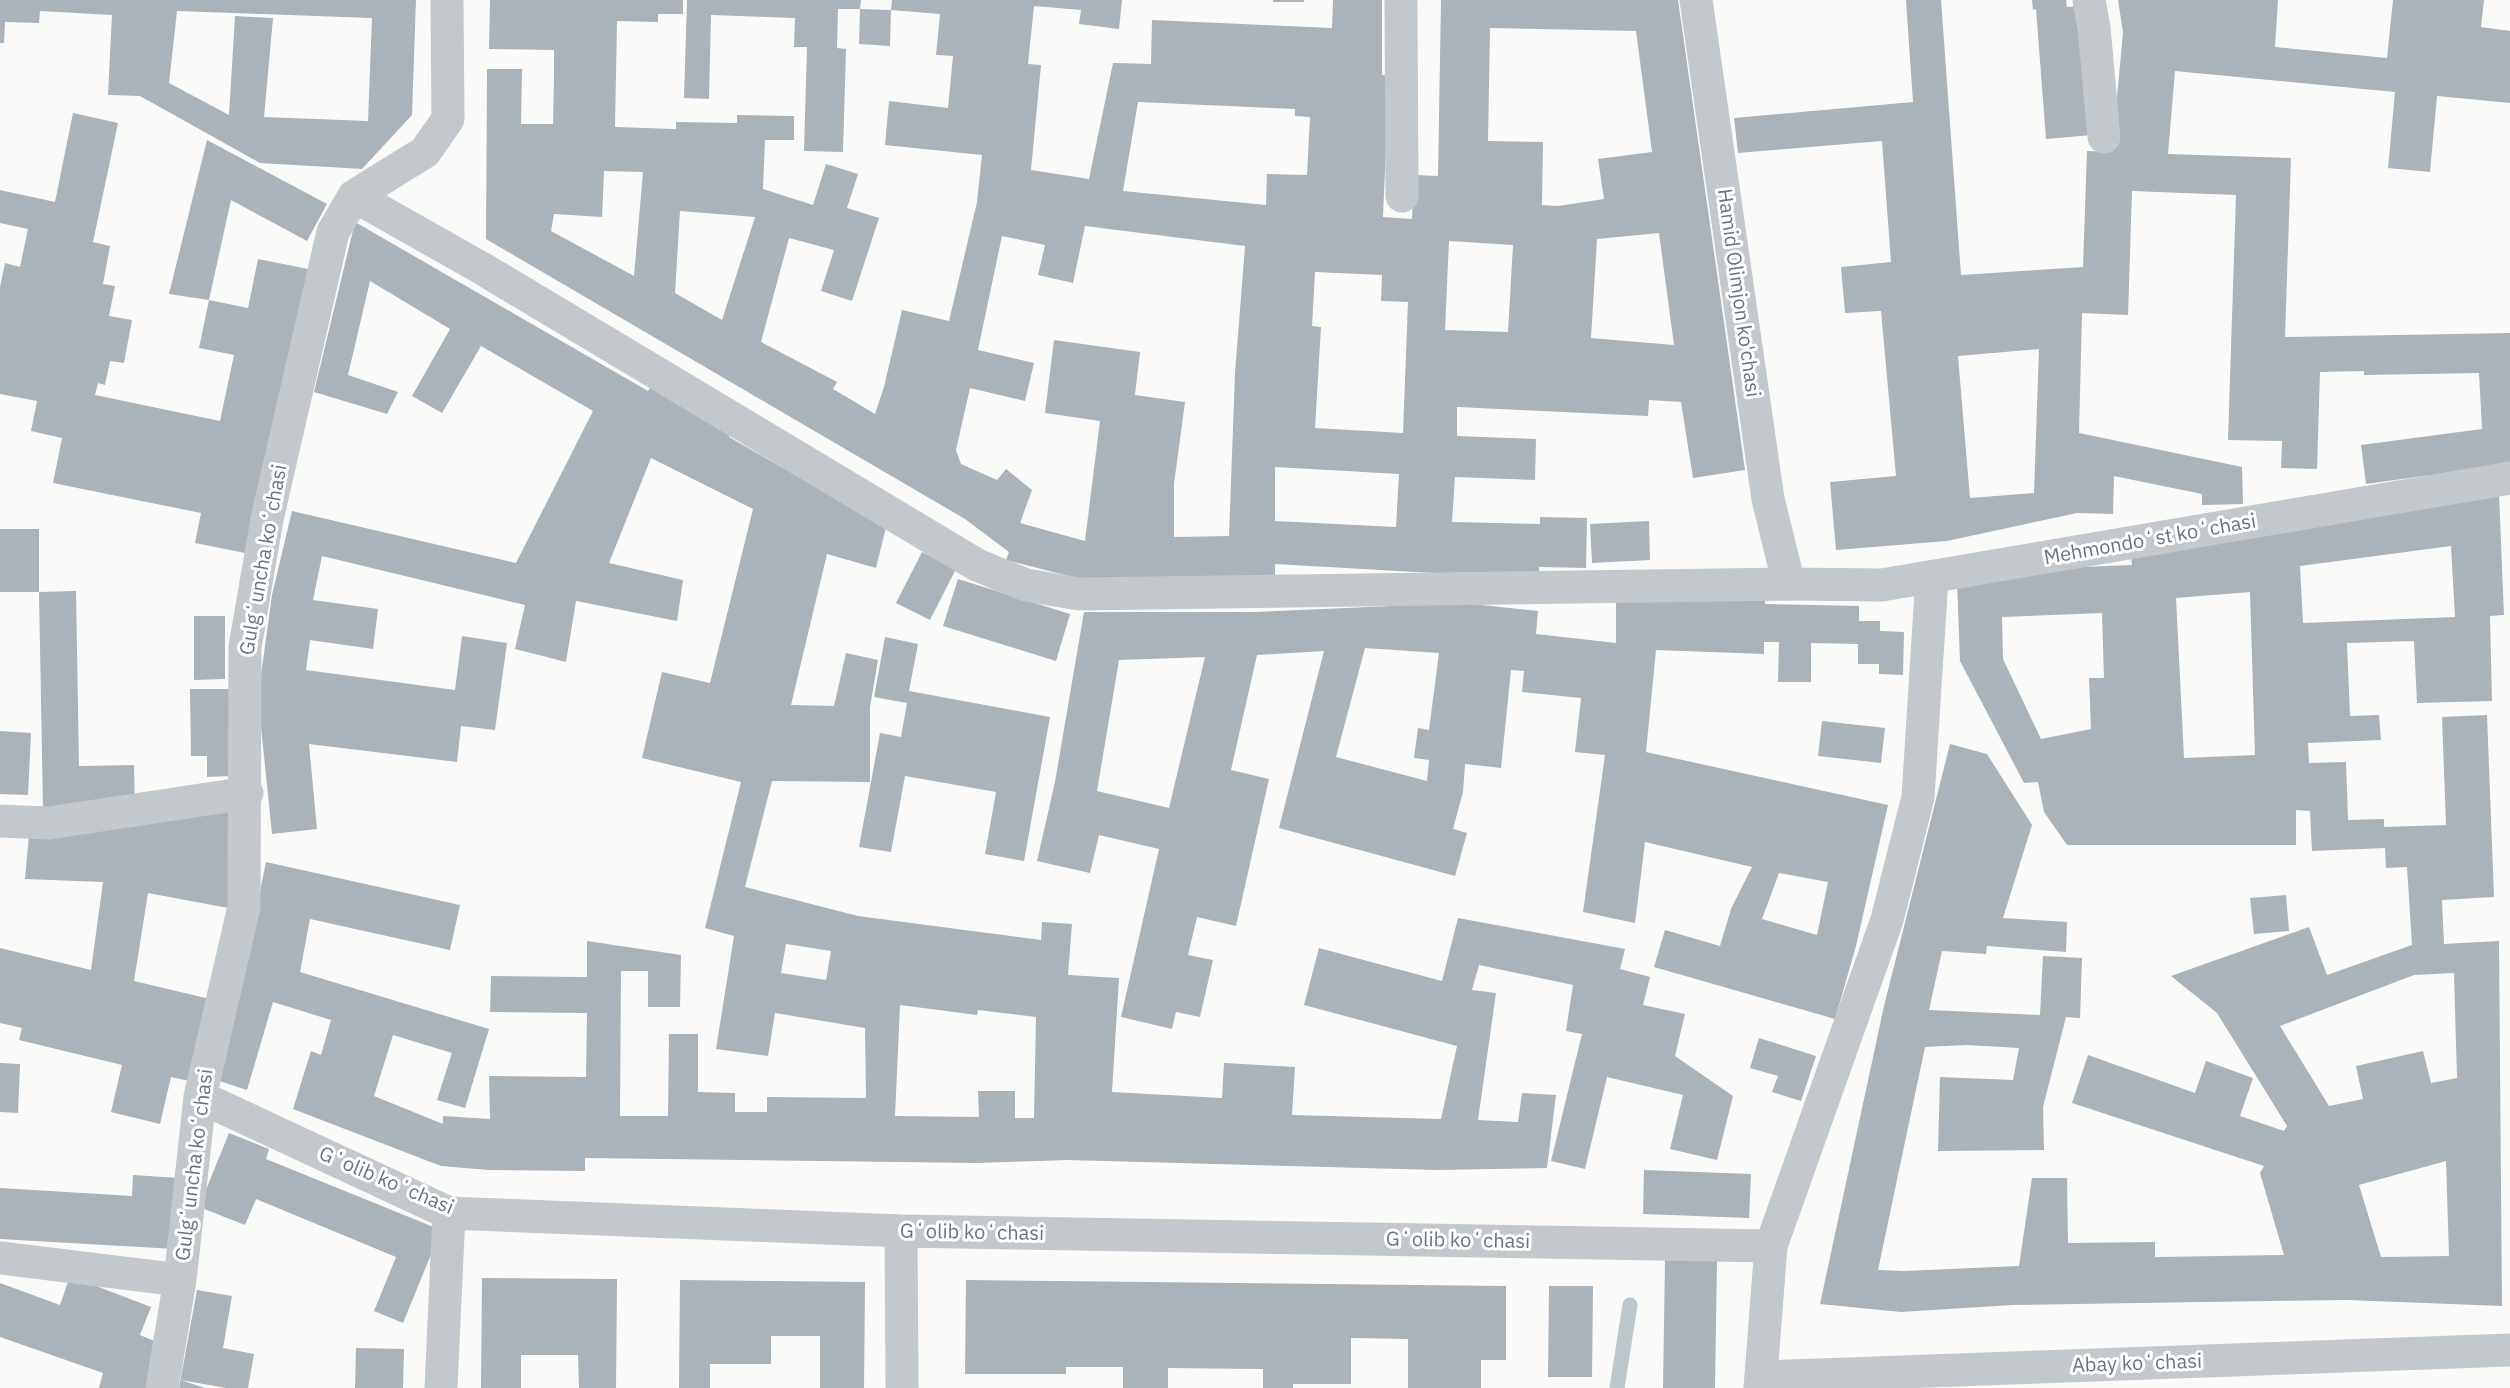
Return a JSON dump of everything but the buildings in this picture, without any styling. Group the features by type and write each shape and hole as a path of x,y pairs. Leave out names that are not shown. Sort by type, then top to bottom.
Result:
{"street":[{"name":"Gulgʻuncha koʻchasi","path":"162,1388 180,1280 200,1097 244,907 247,793 246,647 267,519 333,232 354,196 425,152 448,118 447,0"},
{"path":"1401,0 1402,196"},
{"name":"Hamid Olimjon ko'chasi","path":"1696,0 1768,499 1790,584"},
{"path":"2089,0 2094,28 2104,137"},
{"name":"Mehmondoʻst koʻchasi","path":"354,196 483,270 977,565 1026,585 1079,594 1790,584 1882,585 2510,478"},
{"path":"1762,1383 1771,1246 1887,920 1918,797 1932,577"},
{"path":"0,821 49,823 247,793"},
{"name":"Gʻolib koʻchasi","path":"200,1097 449,1213 901,1232 1771,1246"},
{"path":"441,1388 449,1213"},
{"path":"901,1232 902,1388"},
{"path":"0,1258 180,1280"},
{"name":"Abay koʻchasi","path":"1762,1383 2510,1350"}],"waterway":[{"path":"1617,1388 1630,1305"}]}
